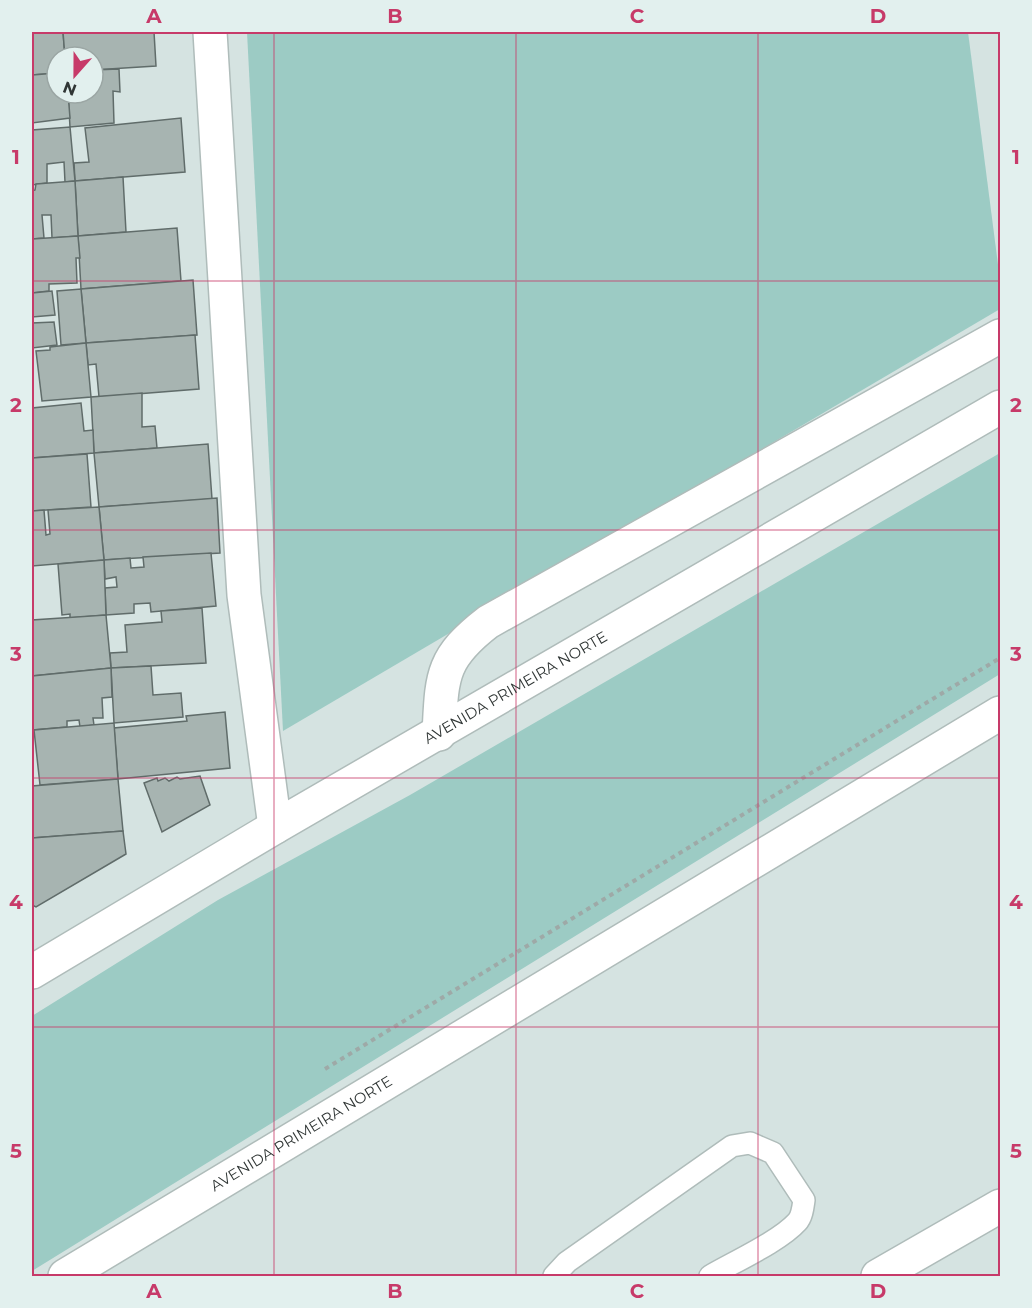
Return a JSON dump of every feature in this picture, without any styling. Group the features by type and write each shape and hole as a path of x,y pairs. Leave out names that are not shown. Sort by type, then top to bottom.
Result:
{"main road":[{"path":"210,32 244,596 275,827"},
{"path":"439,734 442,687 447,665 463,641 488,622 1000,336"},
{"name":"AVENIDA PRIMEIRA NORTE","path":"32,972 275,827 1000,407"},
{"name":"AVENIDA PRIMEIRA NORTE","path":"65,1276 1000,713"},
{"path":"878,1276 1000,1206"}],"lane":[{"path":"554,1276 567,1262 732,1146 750,1143 773,1153 804,1200 799,1221 710,1276"}],"path":[{"path":"317,1073 1000,658"}],"green space":[{"path":"247,32 968,32 1000,280 1000,309 283,731"},
{"path":"1000,453 1000,674 32,1271 32,1016 218,900 410,795"}],"building":[{"path":"32,32 63,32 64,45 45,45 45,74 32,75"},
{"path":"63,32 154,32 156,66 105,69 105,45 64,45"},
{"path":"119,69 120,92 113,91 114,123 70,127 69,105 105,105 105,70"},
{"path":"45,74 45,105 69,105 70,118 32,123 32,75"},
{"path":"181,118 185,172 75,181 74,163 89,162 85,128"},
{"path":"70,127 75,181 65,182 64,162 47,164 47,183 32,185 32,130"},
{"path":"123,177 126,232 78,236 75,181"},
{"path":"75,181 78,236 52,238 51,215 42,215 44,238 32,239 32,191 35,190 36,184"},
{"path":"177,228 181,281 81,289 78,236"},
{"path":"78,236 80,258 76,258 77,283 49,284 49,291 32,293 32,239"},
{"path":"193,280 197,335 86,343 81,289"},
{"path":"81,289 86,343 61,345 57,291"},
{"path":"52,291 55,315 32,317 32,293"},
{"path":"54,322 57,345 32,348 32,323"},
{"path":"195,335 199,389 99,397 96,364 88,365 86,343"},
{"path":"86,343 91,397 42,401 36,351"},
{"path":"142,393 142,427 155,426 157,448 94,453 91,397"},
{"path":"81,403 84,431 93,430 94,453 32,458 32,408"},
{"path":"208,444 212,499 99,507 94,453"},
{"path":"87,454 91,507 32,511 32,458"},
{"path":"217,498 220,553 104,560 99,507"},
{"path":"99,507 104,560 32,566 32,511 44,510 46,535 50,534 48,510"},
{"path":"211,553 216,606 151,612 150,603 134,604 134,613 106,615 105,588 117,587 116,577 105,579 104,560 130,558 131,568 144,567 143,557"},
{"path":"104,560 106,615 70,618 70,614 62,615 58,564"},
{"path":"202,608 206,663 111,668 110,653 127,652 125,625 162,622 161,611"},
{"path":"106,615 111,668 32,676 32,620"},
{"path":"151,666 153,695 181,693 183,717 114,723 111,668"},
{"path":"111,668 112,697 102,698 103,718 93,718 94,725 80,727 79,720 67,721 67,727 32,730 32,676"},
{"path":"225,712 230,768 118,779 114,728 187,721 186,716"},
{"path":"114,723 118,779 40,785 34,730"},
{"path":"200,776 210,805 162,832 144,783 157,778 158,781 165,778 169,781 177,777 180,779"},
{"path":"118,779 123,831 32,838 32,786"},
{"path":"123,831 126,854 36,907 32,905 32,838"}]}
